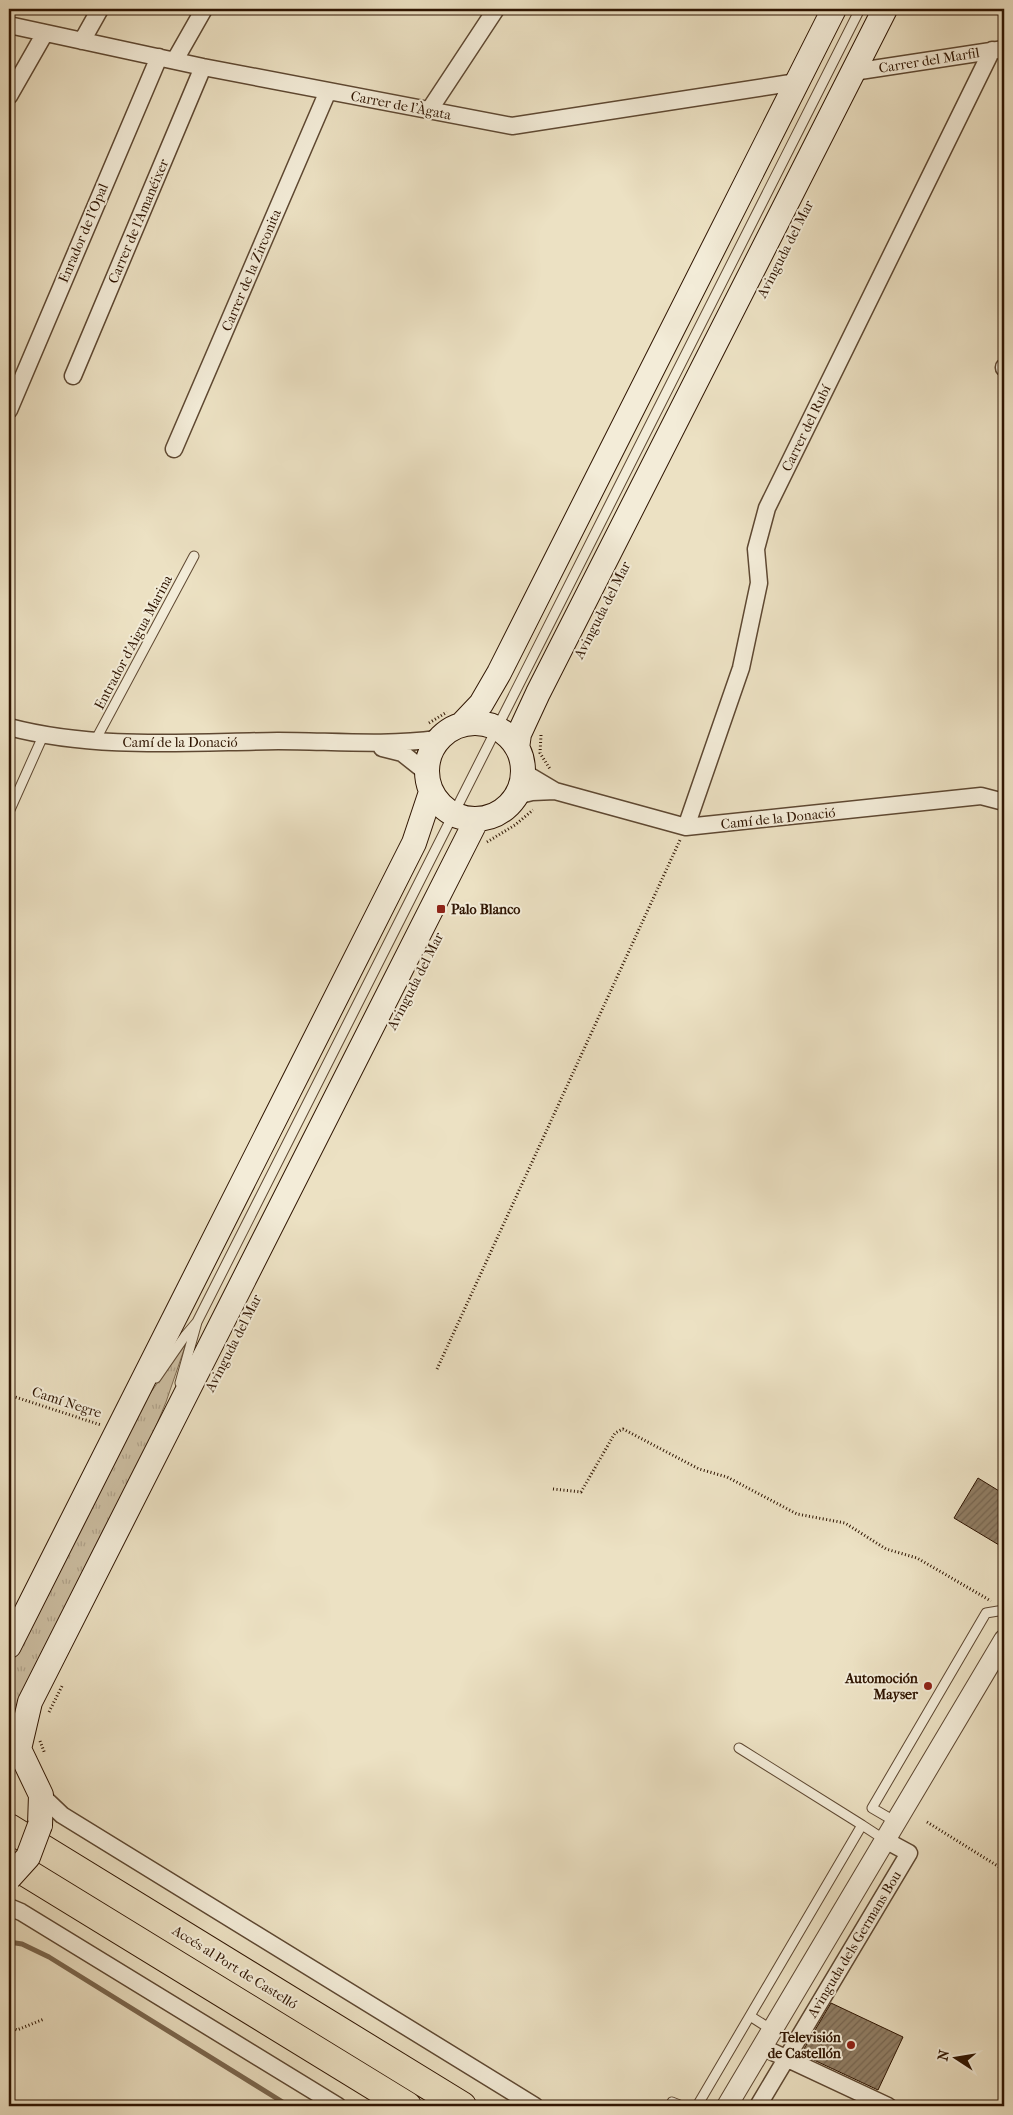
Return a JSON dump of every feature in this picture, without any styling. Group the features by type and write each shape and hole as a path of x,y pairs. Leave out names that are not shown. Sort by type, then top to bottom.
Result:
{"highway":[{"name":"Accés al Port de Castelló","path":"9,1828 462,2106"},
{"name":"Accés al Port de Castelló","path":"9,1862 407,2106"}],"main road":[{"path":"437,739 462,724 481,704 498,673 834,9"},
{"name":"Avinguda del Mar","path":"517,748 519,734 538,693 885,9"},
{"path":"428,782 453,814 477,819 499,812 516,796 523,772 517,748 508,735 497,727 480,724 462,724"},
{"name":"Avinguda del Mar","path":"9,1646 134,1402 414,843 428,782 428,754 437,739"},
{"name":"Avinguda del Mar","path":"22,1743 30,1702 477,819"},
{"path":"9,1878 28,1857 40,1826 41,1795 22,1743"}],"street":[{"path":"82,41 100,9"},
{"name":"Enrador de l'Opal","path":"9,410 167,59 204,9"},
{"path":"430,109 496,9"},
{"name":"Carrer de l'Àgata","path":"9,25 203,67 512,126 797,82"},
{"path":"9,96 45,33"},
{"name":"Carrer del Marfil","path":"853,72 998,49"},
{"name":"Carrer del Rubí","path":"686,827 741,668 759,583 756,549 767,508 998,49"},
{"name":"Carrer de l'Amanéixer","path":"73,376 203,67"},
{"name":"Carrer de la Zirconita","path":"174,449 328,91"},
{"name":"Camí de la Donació","path":"9,727 44,736 95,741 353,741 404,743 437,739"},
{"name":"Camí de la Donació","path":"353,741 402,753 428,782"},
{"name":"Camí de la Donació","path":"523,772 555,792"},
{"name":"Camí de la Donació","path":"516,796 532,792 555,792 686,827 981,796 1004,802"},
{"name":"Avinguda dels Germans Bou","path":"727,2106 1004,1640"},
{"path":"41,1795 62,1815 535,2106"},
{"name":"Avinguda dels Germans Bou","path":"758,2106 909,1853 885,1840"},
{"path":"9,1907 21,1912 338,2106"},
{"path":"762,2047 888,2106"}],"lane":[{"name":"Avinguda del Mar","path":"134,1402 155,1380 185,1336 197,1322 860,9"},
{"name":"Entrador d'Aigua Marina","path":"95,741 194,556"},
{"path":"9,812 44,736"},
{"name":"Avinguda del Mar","path":"172,1420 180,1381 194,1340 197,1322"},
{"path":"896,1822 872,1808 986,1613 1004,1610"},
{"path":"739,1748 885,1840"},
{"path":"697,2106 862,1825"},
{"path":"750,2016 772,2030"},
{"path":"670,2106 672,2102 682,2106"}],"path":[{"path":"541,731 540,753 558,782 555,792"},
{"path":"483,845 515,825 531,810 538,809"},
{"path":"437,1369 686,827"},
{"name":"Camí Negre","path":"9,1394 118,1432"},
{"path":"553,1489 581,1492 615,1433 623,1429 699,1469 727,1477 797,1514 845,1523 886,1549 917,1558 996,1604"},
{"path":"48,1714 66,1678"},
{"path":"22,1743 48,1763"},
{"path":"926,1822 1004,1870"},
{"path":"9,2027 17,2030 44,2019"}],"green space":[{"path":"188,1338 166,1402 147,1448 16,1709 12,1726 10,1727 9,1666 119,1447 145,1401"}],"building":[{"path":"978,1478 1004,1494 1004,1548 954,1518"},
{"name":"Televisión de Castellón","path":"831,2003 903,2037 878,2090 801,2054"}],"waterway":[{"path":"9,1942 22,1944 49,1957 289,2106"}],"place":[{"name":"Palo Blanco","path":"441,909"},
{"name":"Automoción Mayser","path":"928,1686"},
{"name":"Televisión de Castellón","path":"851,2045"}]}
